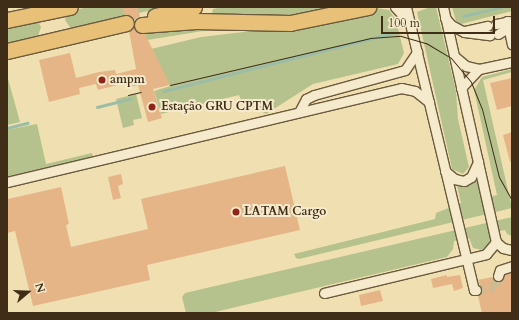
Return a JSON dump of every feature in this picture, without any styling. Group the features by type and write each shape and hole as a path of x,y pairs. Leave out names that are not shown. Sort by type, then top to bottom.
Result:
{"main road":[{"path":"7,20 68,7"},
{"path":"7,51 89,32 106,33 194,7"},
{"path":"134,24 196,21 290,23 368,7"}],"street":[{"path":"395,7 406,17 411,28"},
{"path":"406,7 462,245 475,290"},
{"path":"443,7 496,240 503,248 512,250"},
{"path":"446,7 445,18 451,25 464,32 493,30 510,24 512,44"},
{"path":"299,112 306,100 314,95 406,70 417,52"},
{"path":"454,56 466,66 480,69 512,62"},
{"path":"461,88 480,69"},
{"path":"7,182 401,88 415,91 429,102"},
{"path":"445,171 455,179 464,181 471,177 478,162"},
{"path":"324,293 486,254 496,240"},
{"path":"498,276 502,268 512,266"}],"green space":[{"path":"88,7 165,7 71,29 65,20 67,12"},
{"path":"223,7 334,7 287,16 212,13 213,9"},
{"path":"430,7 436,7 456,91 458,119 469,167 463,174 452,169 417,12"},
{"path":"452,7 512,7 512,11 461,24 456,21"},
{"path":"375,8 389,10 396,20 404,53 398,64 313,84 266,114 241,100 239,95 161,114 154,91 170,86 151,49 201,37 277,28"},
{"path":"36,18 41,27 38,36 7,43 7,24"},
{"path":"234,26 147,40 143,27"},
{"path":"512,69 512,72 483,80 512,208 299,259 296,258 294,254 435,219 436,213 461,203 457,186 467,186 477,177 481,199 497,195 474,90 482,77"},
{"path":"7,75 20,122 7,125"},
{"path":"136,94 142,118 133,120 134,125 123,128 116,99"},
{"path":"37,124 46,164 92,153 93,157 7,177 7,130"},
{"path":"512,217 512,236 507,234 505,230 490,233 490,244 482,250 473,248 469,238 454,241 453,249 447,257 211,313 186,313 182,297 185,293"}],"building":[{"path":"122,7 137,7 140,16 134,20 129,15 124,14"},
{"path":"134,27 138,33 145,34 170,85 153,89 162,118 148,122 138,85 131,87 129,82 98,90 96,84 79,88 80,94 49,102 39,60 70,53 76,78 99,72 115,70 116,74 136,69 129,31"},
{"path":"512,78 512,106 497,110 490,83"},
{"path":"512,132 512,162 510,162 503,135"},
{"path":"285,166 300,230 147,265 150,280 33,306 15,231 7,233 8,199 61,187 69,224 66,225 71,247 148,229 141,199"},
{"path":"121,174 123,184 118,186 121,198 113,200 108,177"},
{"path":"512,272 512,313 482,313 478,296 482,290 478,280 492,277 500,282 505,275"},
{"path":"447,275 447,277 460,275 463,288 454,291 452,284 433,288 431,279"},
{"path":"380,290 383,301 361,306 359,295"}],"waterway":[{"path":"463,16 501,7"},
{"path":"164,91 389,34"},
{"path":"97,107 130,99"},
{"path":"7,128 27,123"}],"tunnel":[{"path":"489,31 497,29"},
{"path":"476,290 495,286 498,276"}],"tram line":[{"path":"170,85 370,38 401,36 426,43 451,58 471,82 482,109 499,177 512,200"},
{"path":"128,95 141,92"}],"place":[{"name":"ampm","path":"102,80"},
{"name":"Estação GRU CPTM","path":"152,107"},
{"name":"LATAM Cargo","path":"236,212"}]}
